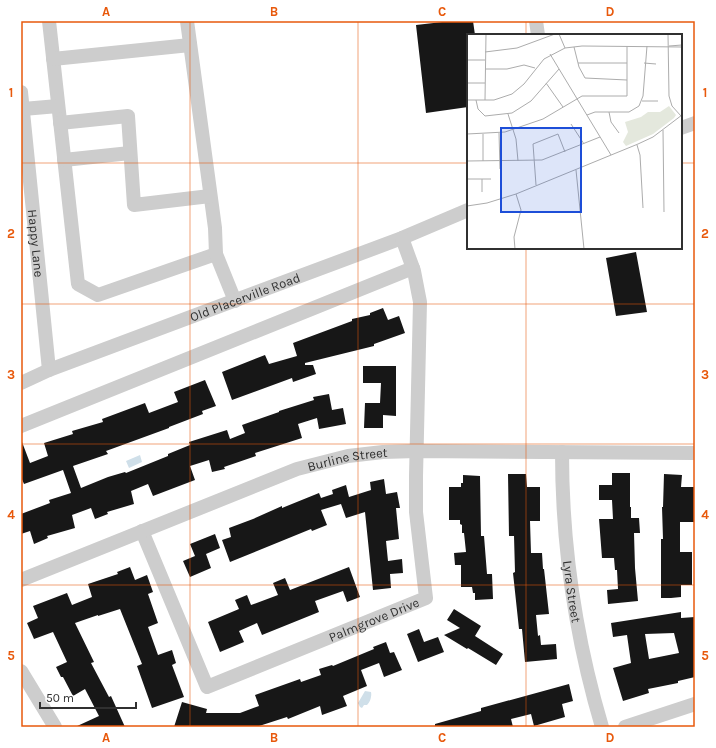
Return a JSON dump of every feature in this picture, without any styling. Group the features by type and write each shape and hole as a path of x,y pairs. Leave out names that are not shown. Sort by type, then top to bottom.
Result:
{"street":[{"path":"49,21 78,284 98,295 216,254"},
{"path":"187,21 215,228 216,254 235,301"},
{"path":"536,21 538,34"},
{"path":"53,59 190,45"},
{"name":"Happy Lane","path":"21,92 49,370"},
{"path":"23,109 58,106"},
{"path":"60,123 128,116 134,205 210,196"},
{"path":"682,128 695,123"},
{"path":"64,160 130,153"},
{"name":"Old Placerville Road","path":"21,383 49,370 402,238 467,210"},
{"name":"Palmgrove Drive","path":"142,531 207,687 426,598 416,512 420,318 417,286 413,268 402,238"},
{"path":"21,426 413,268"},
{"name":"Burline Street","path":"21,580 297,469 348,456 383,452 417,451 695,453"},
{"name":"Lyra Street","path":"562,452 565,531 570,586 581,648 602,727"},
{"path":"21,671 55,727"},
{"path":"625,727 695,704"}],"shaded area":[{"path":"140,455 142,462 129,468 126,461"},
{"path":"365,691 371,692 371,697 368,704 364,705 362,708 358,703"}],"building":[{"path":"451,21 473,21 475,34 467,34 467,107 426,113 416,25"},
{"path":"636,252 647,312 616,316 606,258"},
{"path":"383,308 388,320 399,316 405,333 374,344 374,346 305,363 305,365 313,365 316,374 293,382 292,378 232,400 222,372 265,355 269,364 297,356 293,343 352,321 352,319 370,315 370,313"},
{"path":"363,366 396,366 396,416 383,415 383,428 364,428 365,403 380,403 381,383 363,383"},
{"path":"205,380 216,406 202,411 203,414 169,428 106,451 108,454 73,466 81,488 108,477 126,473 168,456 168,454 190,445 189,442 227,430 230,439 245,433 242,425 314,400 313,397 329,394 332,410 343,408 346,424 319,429 317,418 298,424 302,438 255,453 256,456 224,467 225,469 212,472 209,460 190,466 195,480 153,496 148,484 131,491 134,504 107,512 108,514 95,519 91,508 72,515 75,528 47,536 48,538 34,544 30,531 21,534 21,514 50,503 49,500 71,493 63,470 24,484 21,477 21,442 30,463 48,456 44,443 73,434 72,431 103,422 102,419 145,403 149,413 178,402 174,392"},
{"path":"612,473 630,473 631,518 639,518 640,533 634,533 638,601 608,604 607,590 618,589 617,570 615,570 614,558 602,558 599,519 613,519 612,500 599,500 599,485 612,485"},
{"path":"508,474 526,474 527,487 540,487 540,521 530,521 531,553 542,553 549,614 536,615 538,636 540,635 541,645 556,644 557,659 525,662 522,629 519,629 513,573 515,572 514,536 509,536"},
{"path":"664,474 682,475 681,487 695,487 694,522 680,522 680,552 692,552 692,585 681,585 681,597 671,598 661,598 661,539 663,539 662,507"},
{"path":"463,475 480,476 481,536 484,536 487,574 492,574 493,599 475,600 475,593 473,593 472,587 461,587 461,565 455,565 454,553 466,552 464,533 462,533 462,525 460,524 460,520 449,520 449,487 461,487 461,483 463,483"},
{"path":"384,479 386,494 397,492 400,508 396,508 399,539 386,541 388,561 402,559 403,573 390,574 391,588 373,590 365,512 346,518 341,504 321,510 327,525 312,531 311,529 230,562 222,540 231,537 229,528 282,506 282,508 319,493 321,498 333,494 332,490 346,485 349,497 371,490 370,482"},
{"path":"215,534 220,548 206,554 211,568 190,577 183,561 195,556 190,544"},
{"path":"130,567 135,580 147,575 153,592 148,594 158,623 148,627 158,655 172,650 176,663 172,665 184,697 152,708 137,666 142,664 120,609 98,615 75,623 94,662 91,663 109,697 111,696 125,727 75,727 99,716 85,689 73,696 63,677 61,677 56,667 67,662 53,632 34,639 27,623 38,618 33,606 67,593 72,605 92,597 88,584 118,574 117,572"},
{"path":"349,567 360,597 347,602 343,591 315,601 319,612 262,635 257,623 239,631 244,642 220,652 208,622 239,609 235,600 247,595 251,605 278,595 273,583 285,578 290,590"},
{"path":"454,609 481,626 475,636 503,654 496,665 444,635 460,628 447,620"},
{"path":"681,612 681,618 695,617 695,677 678,681 678,683 648,689 649,693 623,701 613,668 631,663 627,635 613,637 611,623","holes":["674,633 679,653 649,659 645,634"]},
{"path":"419,629 424,642 438,637 444,652 418,662 407,634"},
{"path":"386,642 390,653 394,652 402,670 384,677 379,663 361,670 367,686 343,696 347,706 322,715 320,706 288,719 287,717 256,727 174,727 182,702 207,709 206,713 240,713 259,706 255,695 300,679 301,682 321,675 319,669 333,666 374,649 373,647"},
{"path":"569,684 573,701 562,704 565,717 534,726 531,714 511,719 513,727 435,727 435,724 481,711 481,708"}]}
